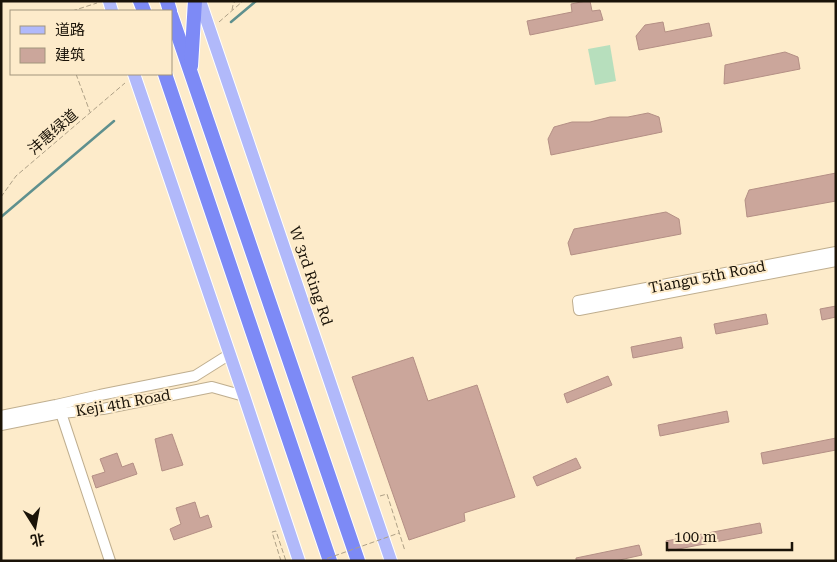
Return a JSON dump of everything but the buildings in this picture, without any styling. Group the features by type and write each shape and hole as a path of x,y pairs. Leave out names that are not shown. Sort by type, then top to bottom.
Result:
{"highway":[{"path":"190,71 195,1"},
{"path":"172,18 358,561"},
{"path":"165,75 330,561"}],"main road":[{"name":"W 3rd Ring Rd","path":"200,1 390,561"},
{"path":"134,75 299,561"}],"street":[{"name":"Tiangu 5th Road","path":"836,252 579,306 836,260"},
{"name":"Keji 4th Road","path":"1,416 195,376 230,354"},
{"name":"Keji 4th Road","path":"1,425 61,413 103,409 212,387 244,396"},
{"path":"61,413 110,561"}],"path":[{"path":"75,10 101,1"},
{"path":"232,10 235,1"},
{"path":"210,29 243,1"},
{"name":"沣惠绿道","path":"1,197 16,176 90,113 76,75"},
{"path":"90,113 134,75"},
{"path":"387,494 405,552"},
{"path":"281,561 272,532 276,530 286,561"},
{"path":"320,561 399,533"}],"green space":[{"path":"610,45 616,81 595,85 588,49"}],"waterway":[{"path":"231,22 256,1"},
{"path":"1,217 114,121"}]}
